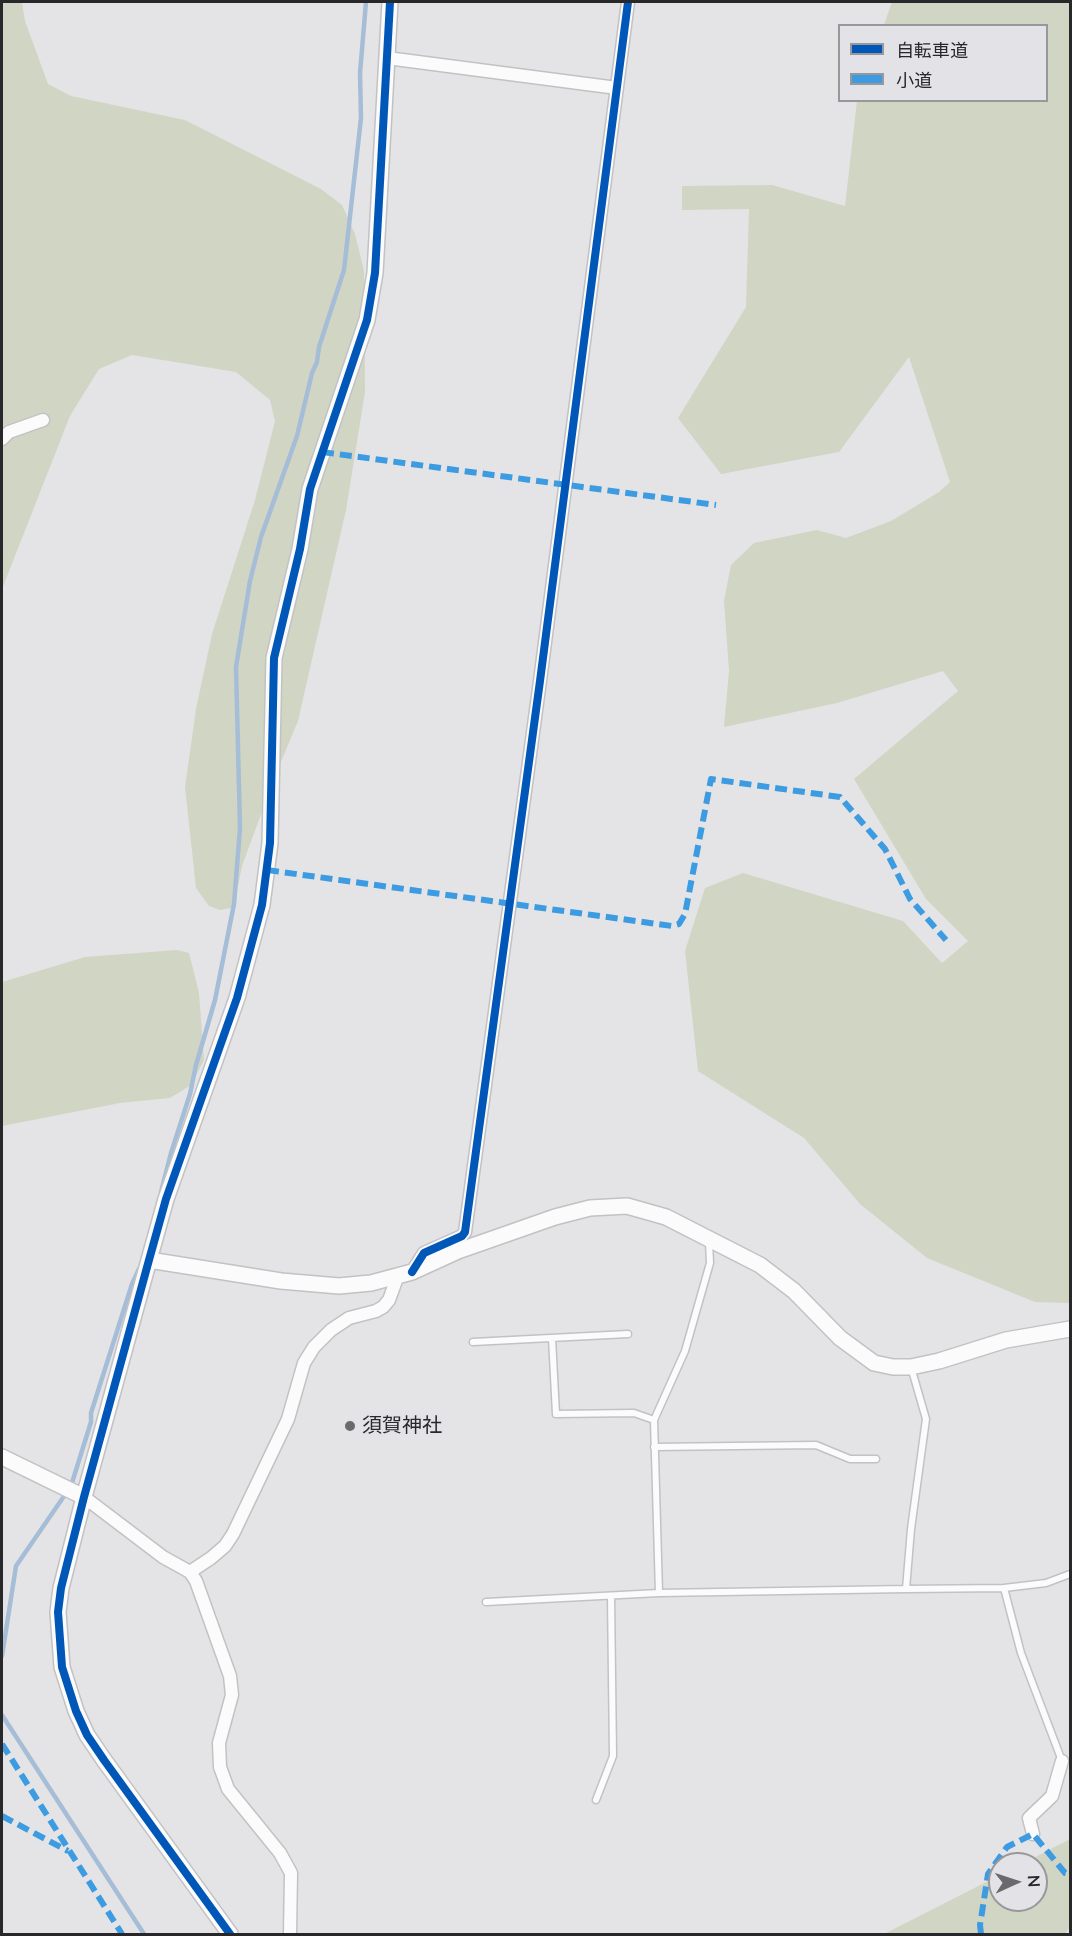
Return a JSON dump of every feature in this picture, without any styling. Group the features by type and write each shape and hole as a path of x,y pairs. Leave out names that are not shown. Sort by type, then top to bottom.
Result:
{"street":[{"path":"230,1935 87,1735 67,1686 59,1641 58,1612 61,1588 84,1497 166,1199 237,998 262,905 270,843 274,658 300,549 310,489 367,320 375,273 390,2"},
{"path":"190,1572 225,1546 233,1534 288,1419 304,1363 314,1347 331,1330 349,1318 383,1307 404,1275 423,1253 462,1236 465,1232 540,681 628,2"},
{"path":"387,58 617,88"},
{"path":"2,439 9,432 43,420"},
{"path":"149,1260 281,1281 339,1287 371,1283 404,1275 458,1251 555,1217 590,1208 627,1206 666,1216 760,1265 794,1290 840,1338 874,1363 893,1367 911,1366 939,1361 1006,1340 1071,1329"},
{"path":"2,1457 84,1497 163,1557 190,1572 196,1581 230,1676 232,1695 219,1743 220,1767 228,1789 280,1853 291,1873 290,1935"},
{"path":"1033,1834 1029,1818 1052,1796 1062,1761"}],"lane":[{"path":"659,1593 654,1420 685,1350 710,1263 709,1238"},
{"path":"473,1342 628,1334"},
{"path":"552,1338 556,1414 634,1413 654,1420"},
{"path":"906,1589 911,1529 926,1419 911,1366"},
{"path":"654,1448 816,1445 850,1460 876,1459"},
{"path":"486,1602 659,1593 1004,1588 1046,1583 1071,1574"},
{"path":"1004,1588 1021,1653 1062,1761"},
{"path":"596,1800 613,1756 611,1596"}],"green space":[{"path":"2,2 22,2 25,21 48,84 71,96 185,120 321,189 342,205 355,234 364,271 365,392 346,510 298,721 242,866 236,897 231,908 220,910 209,906 196,888 185,787 196,709 212,634 255,500 275,421 270,400 236,372 132,355 99,369 70,416 2,589"},
{"path":"892,2 1070,2 1070,1303 1035,1302 927,1258 860,1204 804,1138 698,1071 685,951 705,888 743,873 903,921 942,963 968,941 926,899 854,779 958,691 943,671 837,703 724,727 729,671 724,601 731,565 754,543 817,530 846,538 891,521 939,492 950,482 909,357 839,452 721,474 678,418 746,307 749,209 682,210 682,186 772,185 845,206 857,102 1048,102 1048,24 884,24"},
{"path":"177,950 189,953 199,993 204,1060 191,1085 170,1098 120,1103 2,1126 2,982 85,957"},
{"path":"1070,1839 1070,1927 1065,1934 884,1934 988,1881 988,1912 1048,1912 1048,1852 1045,1852"}],"waterway":[{"path":"161,1192 215,1000 234,904 240,828 236,667 250,581 261,537 297,436 319,347 344,270 361,118 360,73 366,2"},
{"path":"2,1656 16,1566 71,1486 91,1422 91,1413 132,1284 139,1269"},
{"path":"2,1715 144,1934"}],"marked path":[{"path":"322,452 716,505"},
{"path":"267,870 672,926 679,924 685,914 711,779 840,797 885,849 910,899 946,940"},
{"path":"2,1744 122,1934"},
{"path":"2,1816 68,1851"},
{"path":"981,1934 980,1925 988,1874 1007,1847 1033,1834 1065,1873 1070,1874"}],"cycle path":[{"path":"230,1934 87,1735 76,1711 62,1667 58,1612 61,1588 84,1497 166,1199 237,998 262,905 270,843 274,658 300,549 310,489 367,320 375,273 390,2"},
{"path":"412,1272 424,1253 462,1236 465,1232 540,681 628,2"}],"place":[{"name":"須賀神社","path":"350,1426"}]}
